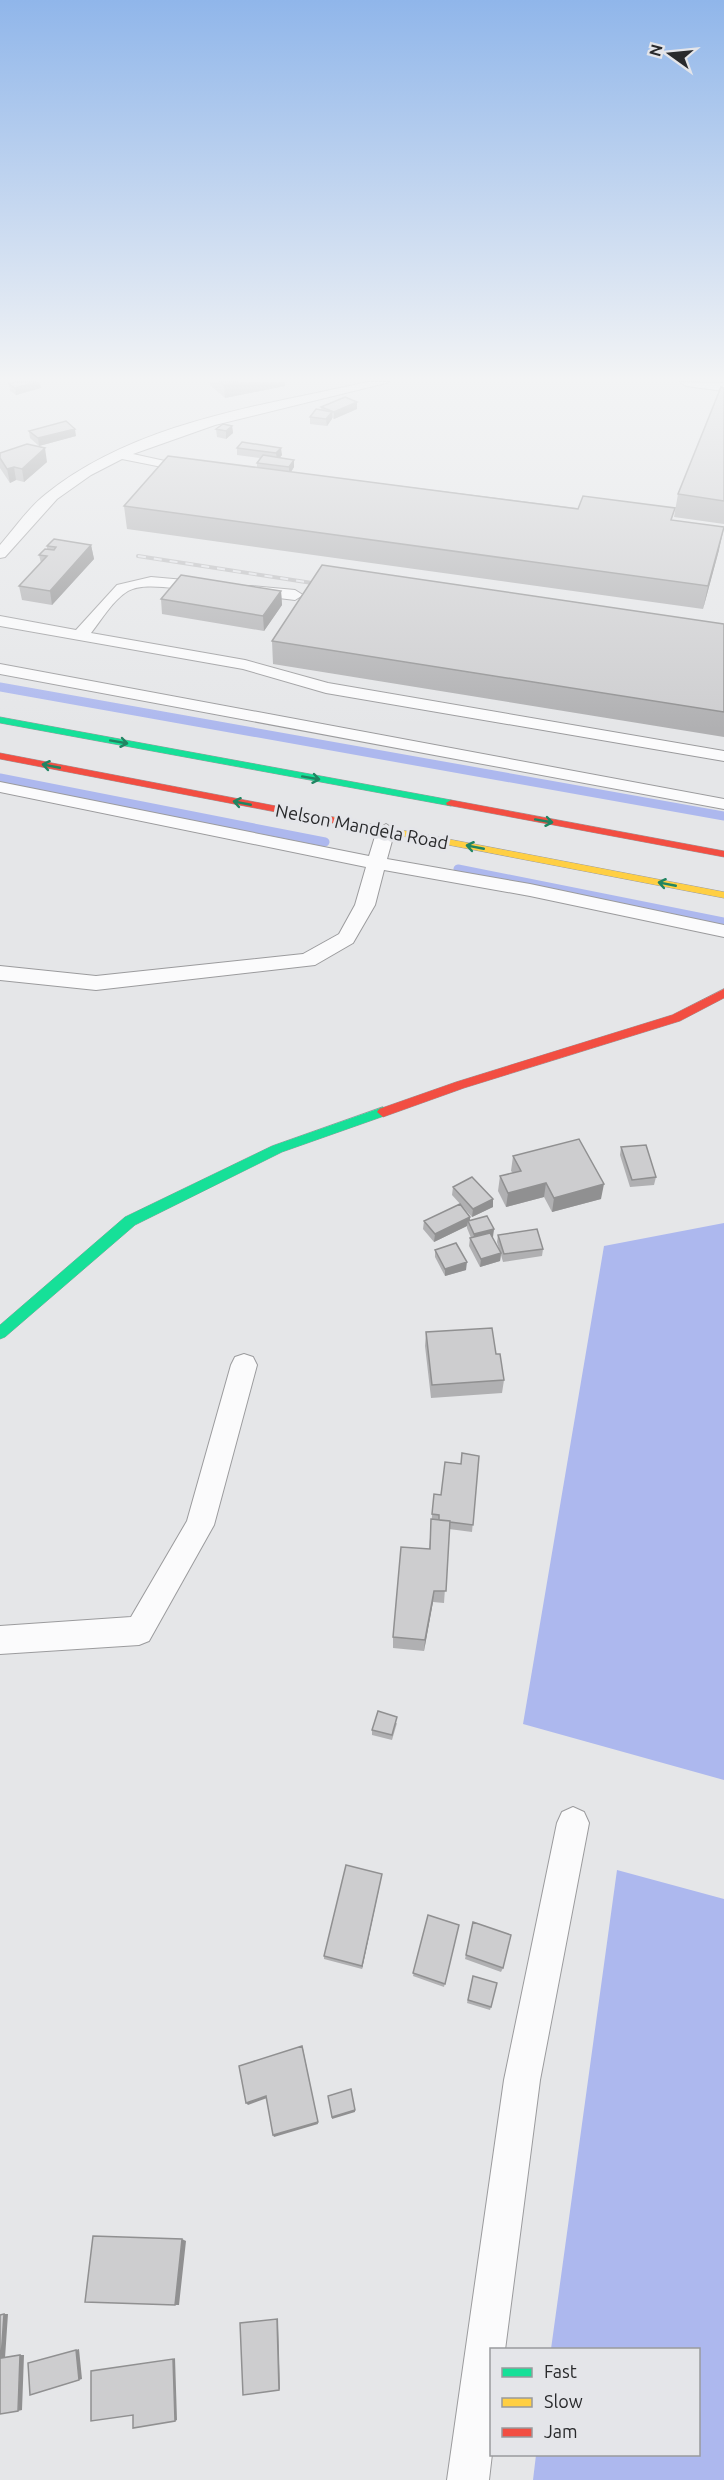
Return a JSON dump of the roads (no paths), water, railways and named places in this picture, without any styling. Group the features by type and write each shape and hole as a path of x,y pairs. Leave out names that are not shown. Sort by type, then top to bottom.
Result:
{"main road":[{"name":"Nelson Mandela Road","path":"0,720 724,854"},
{"name":"Nelson Mandela Road","path":"0,756 724,896"},
{"path":"0,1333 130,1221 277,1149 460,1085 676,1018 724,993"}],"lane":[{"path":"0,554 50,498"},
{"path":"81,634 123,588 136,583 165,582 295,596"},
{"path":"0,621 245,665 326,688 724,756"},
{"path":"0,669 724,804"},
{"path":"0,787 376,863 530,890 724,931"},
{"path":"0,973 96,983 308,960 346,938 365,905 386,830"},
{"path":"0,1640 139,1631 200,1525 244,1365"},
{"path":"468,2480 522,2080 573,1823"}],"water":[{"path":"724,1223 724,1780 523,1724 604,1246"},
{"path":"617,1870 724,1899 724,2480 533,2480 536,2456 700,2456 700,2348 551,2348"}],"waterway":[{"path":"0,687 724,816"},
{"path":"0,778 325,842"},
{"path":"458,869 724,922"}],"railway":[{"path":"138,556 325,585"}]}
